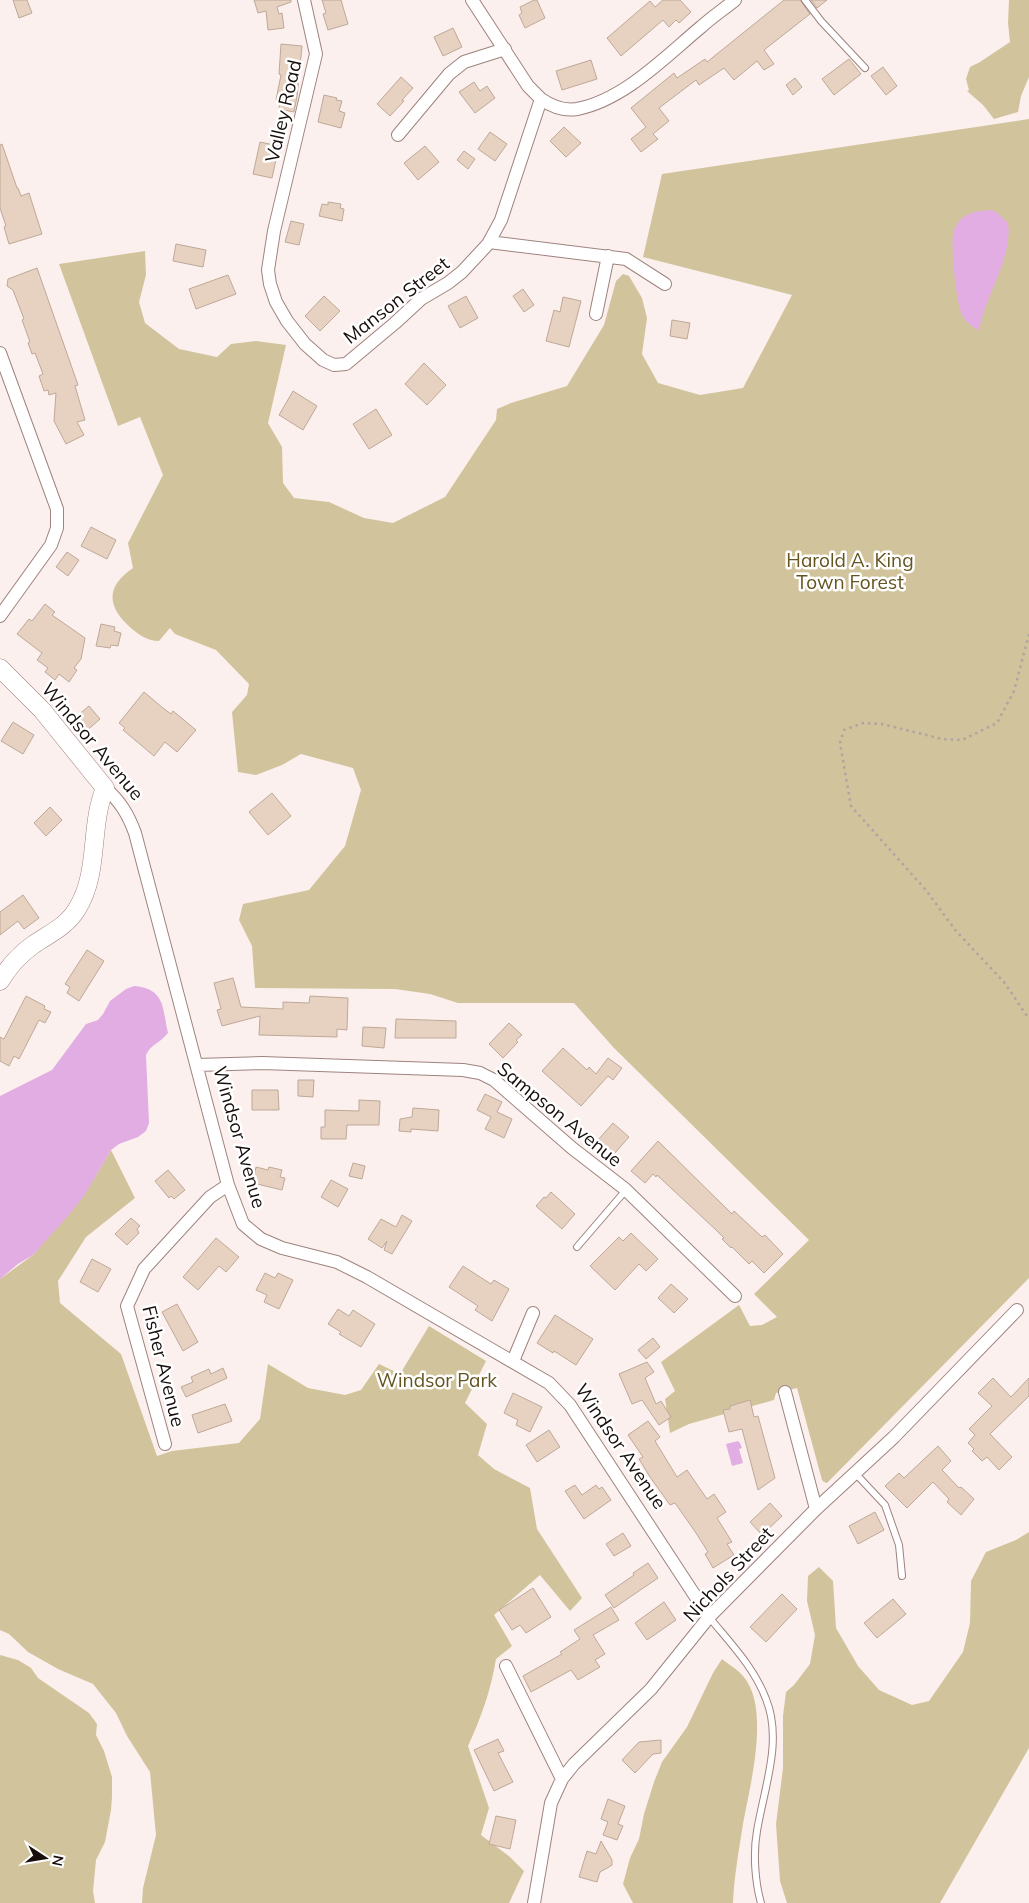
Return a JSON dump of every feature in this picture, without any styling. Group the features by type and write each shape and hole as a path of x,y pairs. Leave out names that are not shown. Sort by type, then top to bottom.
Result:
{"street":[{"name":"Valley Road","path":"274,232 316,54 304,0"},
{"path":"472,0 528,86 548,105 563,109 576,109 606,99 654,67 735,0"},
{"path":"398,135 449,74 464,62 505,49"},
{"name":"Manson Street","path":"274,232 268,270 276,302 305,344 324,360 334,365 346,364 421,299 462,272 489,242 501,220 541,99"},
{"path":"489,242 626,259 665,284"},
{"path":"596,314 608,256"},
{"path":"0,353 57,509 57,528 51,546 0,616"},
{"name":"Windsor Avenue","path":"0,668 42,710 105,788 120,803 130,820 228,1185 242,1224 261,1239 282,1248 323,1257 349,1268 549,1383 570,1404 709,1617"},
{"path":"0,981 13,964 32,945 56,931 69,920 82,901 88,885 94,857 96,816 105,788"},
{"name":"Sampson Avenue","path":"197,1065 262,1063 463,1070 494,1080 572,1148 626,1190 735,1296"},
{"name":"Fisher Avenue","path":"165,1444 127,1306 144,1269 210,1197 228,1185"},
{"name":"Nichols Street","path":"534,1903 551,1803 562,1779 574,1764 651,1689 709,1617 816,1509 894,1437 1017,1310"},
{"path":"513,1361 533,1313"},
{"path":"785,1392 816,1509"},
{"path":"506,1666 562,1779"}],"lane":[{"path":"805,0 821,21 865,68"},
{"path":"577,1247 626,1190"},
{"path":"855,1473 884,1505 899,1546 902,1576"},
{"path":"709,1617 750,1669 766,1699 774,1737 769,1774 756,1833 756,1862 761,1903"}],"path":[{"path":"1029,634 1014,691 997,723 962,740 942,739 882,724 863,723 844,730 840,743 851,806 925,889 956,931 1004,982 1029,1019"}],"green space":[{"path":"1009,0 1029,0 1029,77 1021,96 1018,112 994,119 983,105 967,91 969,90 966,79 970,67 1010,42 1008,23"},
{"name":"Harold A. King Town Forest","path":"1029,119 1029,1278 827,1483 822,1480 797,1388 776,1393 774,1400 689,1424 670,1433 665,1399 675,1391 661,1362 739,1305 750,1326 762,1325 777,1317 754,1294 809,1240 614,1048 574,1003 458,1003 430,994 395,989 255,988 252,946 239,920 243,904 309,890 345,846 361,790 353,768 301,754 282,765 256,775 238,772 232,712 247,695 249,684 216,650 175,634 170,628 159,641 147,639 131,628 117,612 112,597 114,590 124,575 133,568 128,543 163,475 140,417 118,426 59,264 145,251 146,275 139,302 145,323 179,349 217,357 231,344 256,341 286,345 268,423 282,447 283,483 294,498 329,502 364,518 393,523 445,497 496,420 497,409 567,386 604,325 616,281 623,274 629,276 642,298 647,318 642,354 658,383 700,395 743,388 792,295 643,257 662,174"},
{"name":"Windsor Park","path":"111,1150 135,1198 86,1237 58,1281 60,1303 121,1354 157,1456 172,1451 239,1443 260,1419 268,1364 308,1388 345,1395 361,1390 379,1364 400,1374 429,1326 486,1361 465,1403 487,1424 478,1455 494,1469 530,1488 537,1529 582,1598 570,1611 540,1575 494,1615 512,1646 496,1659 485,1704 468,1746 489,1808 481,1835 510,1857 524,1871 509,1903 142,1903 143,1888 156,1835 150,1772 127,1736 116,1713 93,1684 58,1669 28,1652 9,1634 0,1630 0,1279 33,1255 92,1182"},
{"path":"1029,1532 1029,1748 940,1903 787,1903 780,1881 776,1824 783,1768 783,1716 786,1692 794,1685 810,1664 815,1635 807,1601 808,1576 819,1567 833,1581 836,1628 858,1666 879,1690 912,1705 929,1701 963,1652 970,1623 971,1581 986,1552 1016,1540"},
{"path":"0,1655 18,1660 31,1668 38,1678 89,1713 97,1724 96,1735 104,1751 112,1777 112,1797 105,1842 96,1860 93,1891 95,1903 0,1903"},
{"path":"722,1659 741,1673 751,1690 756,1707 757,1727 753,1768 734,1883 733,1903 633,1903 623,1884 630,1858 639,1839 644,1814 654,1782 662,1762 687,1727 713,1673"}],"shaded area":[{"path":"989,210 995,211 1008,223 1008,236 1003,263 987,303 979,330 965,320 960,308 954,275 953,234 960,220 966,215"},
{"path":"134,986 152,991 161,1001 168,1033 146,1055 149,1123 146,1131 111,1150 84,1196 67,1217 33,1255 18,1264 0,1279 0,1096 52,1070 86,1024 98,1020 110,1001 126,989"},
{"path":"738,1441 742,1448 739,1449 743,1463 732,1466 726,1444"}],"building":[{"path":"13,0 27,0 32,13 19,18"},
{"path":"254,0 291,0 291,2 277,7 279,14 282,13 284,28 268,30 266,11 258,13"},
{"path":"322,0 341,0 348,24 328,30 323,14 326,13"},
{"path":"537,0 545,18 525,28 519,15 522,13 520,7"},
{"path":"663,0 680,0 691,12 679,23 676,20 669,27 663,20 621,56 607,38 650,1 655,7"},
{"path":"784,0 800,0 810,14 764,50 774,64 764,70 757,61 734,80 724,68 699,85 696,80 659,108 669,121 653,134 658,139 641,152 631,139 646,127 631,108 674,73 677,78 705,59 707,62"},
{"path":"811,0 827,0 817,8"},
{"path":"453,28 462,47 443,56 434,37"},
{"path":"281,44 302,46 294,112 279,109 280,101 276,100 281,75 279,74"},
{"path":"849,59 861,74 834,95 822,79"},
{"path":"591,60 597,79 562,90 556,71"},
{"path":"883,67 897,86 886,95 871,76"},
{"path":"401,77 413,88 390,116 377,104"},
{"path":"795,78 802,87 793,95 786,85"},
{"path":"474,82 480,91 487,86 495,98 475,113 459,92"},
{"path":"324,95 342,101 339,111 345,113 341,128 318,122"},
{"path":"564,127 581,143 566,157 550,141"},
{"path":"490,132 507,144 495,161 478,149"},
{"path":"260,142 279,146 272,178 253,174"},
{"path":"2,144 21,196 29,193 42,234 9,244 0,208 0,145"},
{"path":"425,146 439,162 418,180 404,163"},
{"path":"464,151 475,159 468,169 457,160"},
{"path":"328,202 341,204 340,208 344,209 342,221 319,216 322,204 328,205"},
{"path":"291,221 304,224 299,245 285,242"},
{"path":"176,244 206,250 203,267 173,261"},
{"path":"37,268 78,385 75,386 85,420 77,422 84,435 66,444 54,421 56,393 49,395 48,390 44,391 39,376 43,374 35,353 32,354 28,343 30,342 22,320 24,319 13,290 7,286 8,279"},
{"path":"228,275 236,294 196,309 189,289"},
{"path":"523,289 534,305 524,312 513,296"},
{"path":"324,296 340,311 320,331 305,316"},
{"path":"466,296 478,318 460,328 448,306"},
{"path":"563,297 581,301 569,347 546,341 554,310 560,312"},
{"path":"672,320 690,323 687,339 670,336"},
{"path":"424,363 446,385 427,405 405,384"},
{"path":"293,391 317,406 303,430 279,415"},
{"path":"376,409 392,435 369,449 353,424"},
{"path":"91,527 116,540 107,559 81,546"},
{"path":"67,552 79,560 68,576 56,567"},
{"path":"45,604 55,612 52,615 85,638 81,659 74,668 77,670 69,682 59,674 55,680 45,672 48,668 37,660 42,653 17,634 29,619 32,621"},
{"path":"101,624 115,627 114,631 121,633 118,646 111,645 110,648 96,646"},
{"path":"144,692 171,714 173,711 196,730 177,752 165,742 154,756 123,730 125,728 119,723"},
{"path":"89,706 100,719 84,733 73,719"},
{"path":"13,722 34,735 23,754 1,741"},
{"path":"272,793 291,816 268,835 249,812"},
{"path":"50,807 62,820 46,836 34,823"},
{"path":"23,895 39,918 24,929 18,921 0,935 0,912"},
{"path":"87,950 104,961 79,1001 67,993 70,987 65,984"},
{"path":"233,978 241,1007 283,1009 283,1002 309,1003 310,996 348,998 347,1030 337,1029 337,1037 259,1035 260,1016 222,1026 217,1010 221,1009 214,983"},
{"path":"26,996 45,1006 44,1009 51,1012 45,1023 39,1020 19,1059 14,1056 9,1066 0,1061 0,1037 4,1039"},
{"path":"396,1019 456,1021 456,1038 395,1038"},
{"path":"509,1023 522,1035 503,1058 489,1044"},
{"path":"363,1027 386,1028 384,1048 362,1046"},
{"path":"563,1048 587,1070 589,1067 596,1074 608,1058 622,1068 613,1080 608,1076 581,1106 542,1071"},
{"path":"298,1080 314,1080 313,1097 298,1096"},
{"path":"252,1090 278,1090 279,1110 252,1110"},
{"path":"485,1094 502,1102 497,1112 512,1119 504,1138 485,1129 491,1117 477,1110"},
{"path":"359,1100 380,1101 379,1125 347,1125 346,1139 321,1139 321,1127 325,1127 325,1110 359,1111"},
{"path":"413,1108 439,1110 438,1131 411,1129 411,1132 399,1131 400,1119 412,1117"},
{"path":"613,1123 629,1137 614,1154 598,1140"},
{"path":"658,1141 732,1214 734,1211 762,1237 765,1235 783,1254 764,1273 752,1261 749,1264 731,1248 716,1230 657,1175 656,1177 653,1174 645,1183 631,1171"},
{"path":"353,1163 365,1166 362,1179 349,1176"},
{"path":"256,1167 268,1170 269,1167 282,1170 280,1177 285,1178 282,1190 253,1183"},
{"path":"168,1170 185,1190 174,1199 171,1196 169,1198 155,1181"},
{"path":"331,1180 348,1189 338,1207 321,1197"},
{"path":"551,1192 575,1214 562,1229 536,1206"},
{"path":"402,1215 412,1221 392,1254 384,1250 387,1241 382,1248 368,1239 381,1219 396,1227"},
{"path":"131,1218 140,1226 137,1229 139,1233 127,1245 115,1234"},
{"path":"631,1233 658,1259 646,1271 639,1264 615,1290 590,1266 619,1237 623,1241"},
{"path":"216,1238 239,1257 226,1272 219,1266 198,1290 183,1277"},
{"path":"92,1259 111,1269 98,1292 80,1282"},
{"path":"463,1266 491,1284 494,1280 509,1289 492,1321 475,1310 478,1306 449,1287"},
{"path":"265,1273 275,1278 278,1273 293,1280 279,1309 264,1302 267,1295 256,1290"},
{"path":"671,1284 688,1299 674,1313 658,1298"},
{"path":"177,1304 198,1342 183,1351 162,1312"},
{"path":"338,1309 349,1316 353,1310 375,1324 361,1347 339,1334 341,1332 328,1324"},
{"path":"555,1315 593,1339 576,1365 537,1343"},
{"path":"653,1338 660,1347 646,1359 638,1350"},
{"path":"647,1362 654,1372 645,1378 656,1404 661,1401 671,1417 659,1425 642,1400 632,1404 619,1374"},
{"path":"223,1368 227,1378 186,1397 181,1387 193,1382 191,1377 209,1369 211,1374"},
{"path":"993,1378 1011,1397 1029,1378 1029,1396 990,1434 1012,1457 999,1470 987,1457 982,1461 972,1451 974,1449 968,1443 975,1435 969,1429 992,1406 978,1393"},
{"path":"513,1393 542,1407 530,1432 516,1425 518,1420 504,1413"},
{"path":"750,1400 754,1417 758,1416 775,1478 758,1490 742,1429 729,1432 723,1410"},
{"path":"225,1404 232,1421 198,1433 192,1415"},
{"path":"648,1421 660,1437 655,1441 677,1477 687,1470 707,1499 714,1494 726,1512 717,1518 732,1542 727,1544 734,1555 713,1568 705,1554 708,1552 696,1533 675,1503 670,1505 650,1477 639,1459 643,1457 628,1435"},
{"path":"549,1430 560,1447 537,1462 526,1445"},
{"path":"938,1446 951,1461 942,1470 959,1488 961,1487 974,1499 961,1515 947,1502 949,1499 933,1482 907,1508 885,1486 899,1473 904,1478"},
{"path":"575,1485 582,1495 596,1485 599,1489 602,1487 611,1500 584,1519 565,1491"},
{"path":"770,1503 782,1516 762,1535 750,1522"},
{"path":"875,1512 884,1530 858,1544 849,1526"},
{"path":"623,1533 631,1546 614,1556 606,1544"},
{"path":"648,1563 658,1578 614,1608 605,1595"},
{"path":"533,1588 551,1617 526,1633 520,1625 512,1630 499,1610"},
{"path":"782,1594 797,1609 766,1642 750,1627"},
{"path":"893,1599 906,1614 877,1638 864,1623"},
{"path":"664,1602 676,1620 647,1640 635,1623"},
{"path":"611,1607 619,1620 593,1635 605,1654 595,1660 600,1667 578,1680 571,1670 531,1692 523,1676 562,1654 560,1652 580,1639 574,1630"},
{"path":"498,1739 504,1751 498,1753 513,1782 494,1791 474,1750"},
{"path":"661,1740 661,1753 653,1754 635,1773 622,1760 639,1742"},
{"path":"608,1799 625,1806 618,1824 623,1826 617,1840 603,1835 608,1822 601,1819"},
{"path":"496,1816 516,1820 510,1849 489,1844"},
{"path":"601,1841 612,1860 612,1865 600,1872 597,1882 579,1877 587,1851 596,1854"}]}
